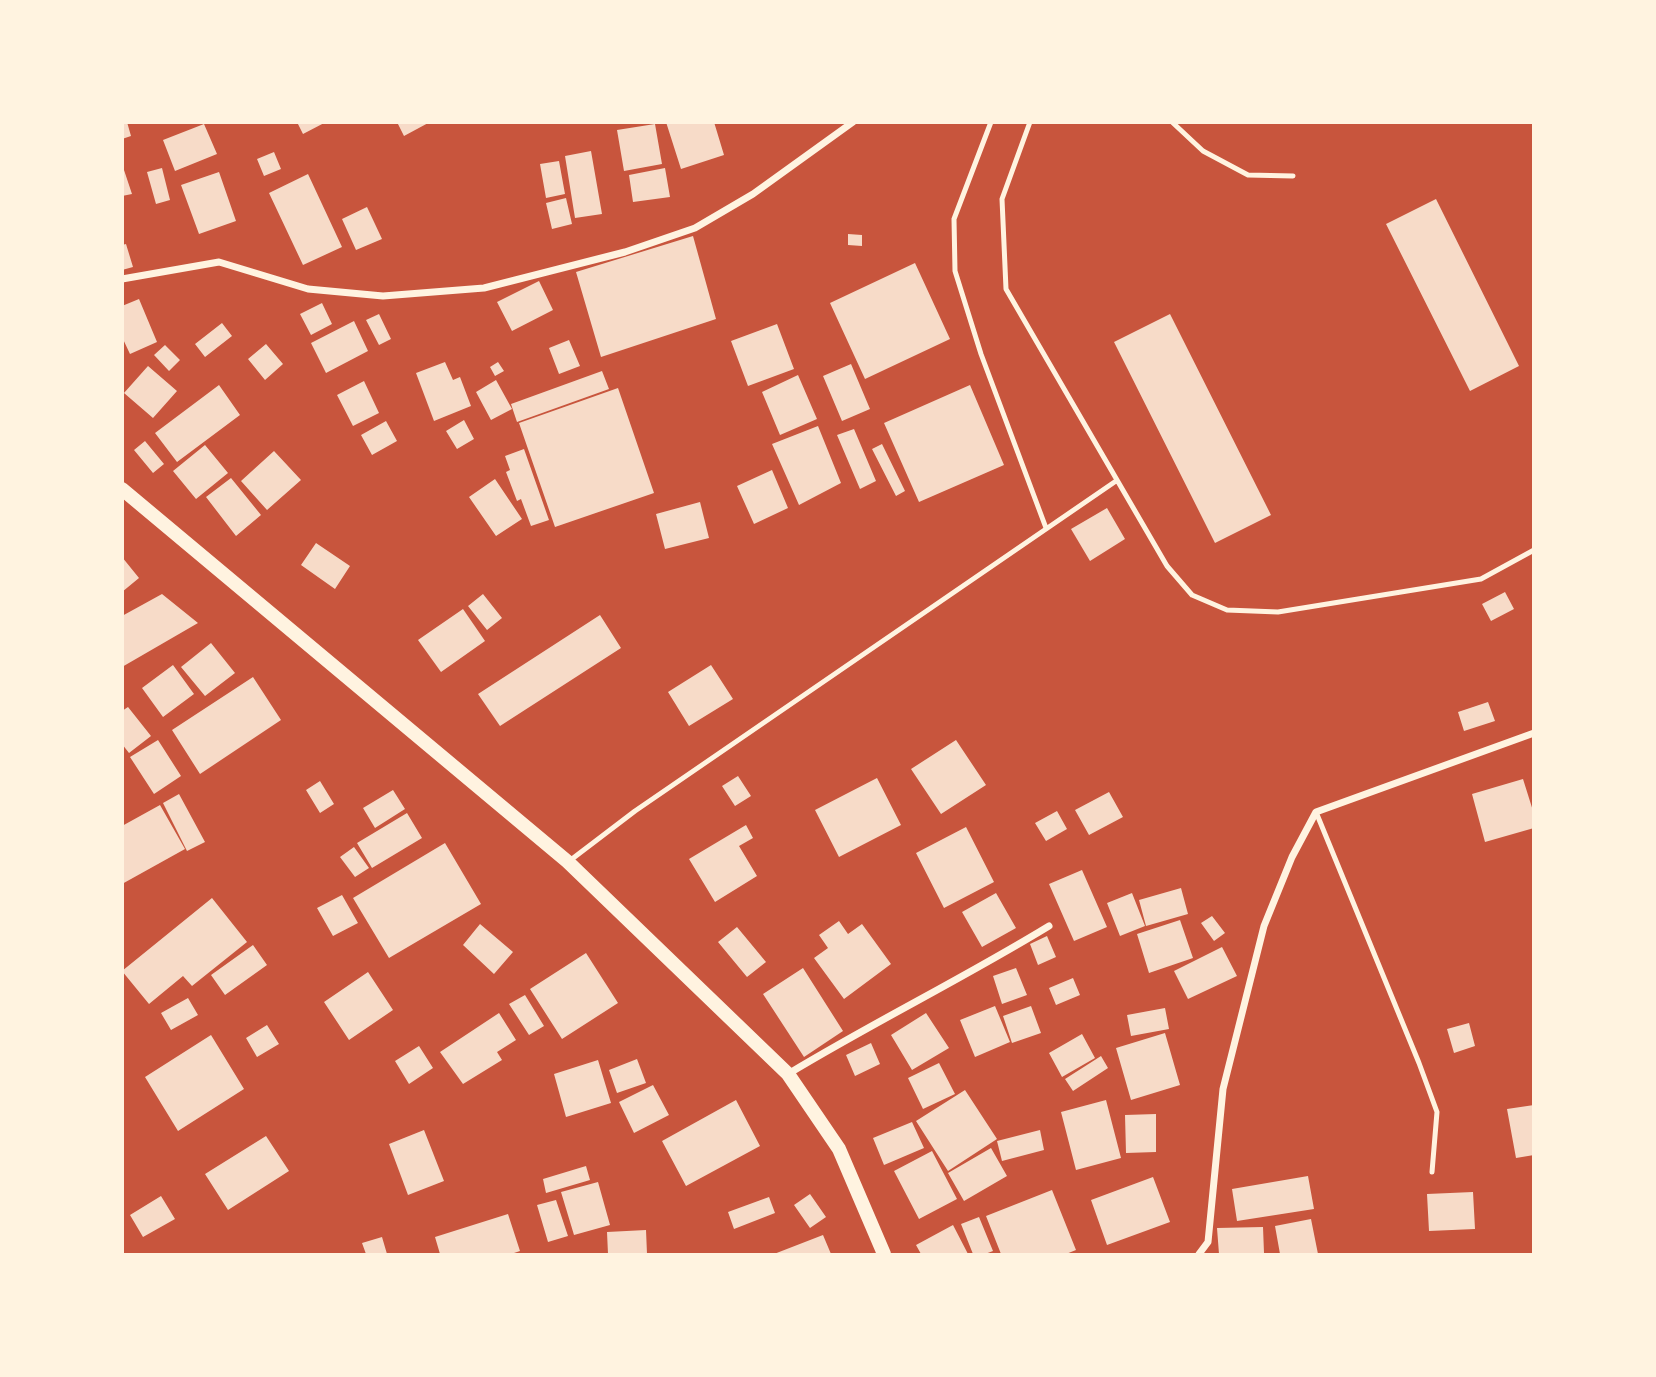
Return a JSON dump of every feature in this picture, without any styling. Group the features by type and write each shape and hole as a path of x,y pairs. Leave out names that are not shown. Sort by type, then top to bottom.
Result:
{"main road":[{"path":"122,489 568,862 788,1073 839,1149 884,1255"}],"street":[{"path":"122,279 219,262 308,289 383,296 484,288 625,252 695,228 752,194 853,122"},
{"path":"1199,1255 1208,1242 1223,1089 1264,926 1315,812 1534,733"},
{"path":"788,1073 853,1034 986,965 1049,926"}],"lane":[{"path":"991,122 954,219 955,271 981,354 1046,528"},
{"path":"1030,122 1002,199 1006,289 1167,566 1192,595 1227,610 1278,612 1480,579 1534,550"},
{"path":"1172,122 1203,151 1248,175 1293,176"},
{"path":"568,862 635,811 1116,481"},
{"path":"1315,812 1437,1112 1432,1172"}],"building":[{"path":"122,122 127,122 131,136 122,139"},
{"path":"297,122 326,122 303,134"},
{"path":"397,122 430,122 404,136"},
{"path":"666,122 714,122 724,155 681,169"},
{"path":"204,124 217,154 175,171 163,140"},
{"path":"655,124 662,164 624,171 617,130"},
{"path":"591,151 602,214 575,218 565,156"},
{"path":"274,152 281,169 264,176 257,159"},
{"path":"559,161 565,194 546,198 540,164"},
{"path":"122,164 132,194 122,196"},
{"path":"162,168 170,200 156,204 147,172"},
{"path":"665,168 670,197 633,202 629,175"},
{"path":"219,172 236,221 199,234 181,185"},
{"path":"308,174 342,247 303,265 269,193"},
{"path":"566,198 572,224 552,229 546,203"},
{"path":"1436,199 1519,366 1470,391 1386,224"},
{"path":"367,207 382,239 356,250 342,219"},
{"path":"848,234 862,235 862,246 848,245"},
{"path":"693,236 716,319 601,357 576,272"},
{"path":"126,244 133,267 122,270 122,245"},
{"path":"915,263 950,339 865,379 830,303"},
{"path":"539,281 553,310 512,331 497,302"},
{"path":"139,299 157,342 130,354 122,337 122,306"},
{"path":"322,303 332,324 311,335 300,314"},
{"path":"379,314 391,339 379,345 366,320"},
{"path":"1170,314 1271,515 1215,543 1114,342"},
{"path":"354,321 368,351 326,373 311,343"},
{"path":"222,323 232,336 205,357 195,344"},
{"path":"777,324 794,369 748,386 731,341"},
{"path":"569,340 580,366 559,374 549,348"},
{"path":"266,344 283,364 265,380 248,359"},
{"path":"165,345 180,360 169,371 154,355"},
{"path":"445,362 453,380 460,377 471,406 434,421 416,373"},
{"path":"498,362 504,371 495,376 490,367"},
{"path":"851,364 870,409 842,421 823,376"},
{"path":"148,366 177,391 153,418 124,393"},
{"path":"602,371 609,389 517,422 511,404"},
{"path":"798,375 817,419 780,435 762,392"},
{"path":"496,380 512,409 491,420 476,392"},
{"path":"364,381 379,413 353,426 337,395"},
{"path":"219,385 240,415 177,462 155,433"},
{"path":"970,385 1004,465 919,502 884,423"},
{"path":"618,388 654,493 555,527 519,423"},
{"path":"464,420 474,439 457,449 446,431"},
{"path":"386,421 397,441 372,455 361,435"},
{"path":"818,426 841,483 799,505 772,444"},
{"path":"854,429 876,481 860,489 837,435"},
{"path":"145,441 164,464 153,473 134,450"},
{"path":"882,444 905,491 896,496 872,449"},
{"path":"205,445 228,473 196,499 173,471"},
{"path":"524,449 549,520 531,526 521,499 517,501 506,472 510,470 505,456"},
{"path":"274,451 301,480 267,510 241,481"},
{"path":"772,470 788,508 754,524 737,486"},
{"path":"231,478 261,515 236,536 206,497"},
{"path":"495,479 522,519 496,536 469,497"},
{"path":"700,502 709,538 665,549 656,514"},
{"path":"1107,508 1125,539 1090,561 1071,529"},
{"path":"316,543 350,566 335,589 301,565"},
{"path":"122,557 139,578 122,592"},
{"path":"1505,592 1514,609 1491,621 1482,604"},
{"path":"162,594 198,623 122,667 122,616"},
{"path":"483,594 502,618 487,630 468,606"},
{"path":"463,609 485,641 441,672 418,640"},
{"path":"600,615 621,648 500,726 478,694"},
{"path":"211,643 235,673 205,696 181,667"},
{"path":"173,665 194,694 163,717 142,688"},
{"path":"711,665 733,699 689,726 668,692"},
{"path":"253,677 281,720 200,774 172,730"},
{"path":"1488,702 1495,721 1464,731 1458,712"},
{"path":"128,707 151,736 129,753 122,744 122,711"},
{"path":"158,740 181,776 154,794 130,757"},
{"path":"956,740 986,785 941,814 911,769"},
{"path":"738,776 751,796 735,806 722,786"},
{"path":"877,778 901,825 839,857 815,810"},
{"path":"1523,779 1534,814 1534,828 1485,842 1472,794"},
{"path":"320,781 334,804 320,813 306,790"},
{"path":"393,790 405,809 375,828 363,808"},
{"path":"1109,792 1123,817 1089,835 1075,810"},
{"path":"179,794 205,842 187,851 163,803"},
{"path":"160,805 185,849 122,884 122,826"},
{"path":"1057,811 1067,829 1046,841 1035,823"},
{"path":"407,813 422,838 372,868 357,843"},
{"path":"746,825 753,838 739,846 757,876 715,902 689,859"},
{"path":"966,827 994,882 944,908 916,853"},
{"path":"445,843 481,904 389,958 353,898"},
{"path":"354,847 369,868 355,877 340,857"},
{"path":"1082,870 1107,927 1074,941 1049,884"},
{"path":"1181,888 1188,914 1146,926 1139,900"},
{"path":"996,893 1016,928 982,947 962,912"},
{"path":"1132,893 1145,926 1120,936 1107,903"},
{"path":"342,895 358,923 333,936 317,908"},
{"path":"212,898 247,942 192,986 183,976 149,1004 122,971"},
{"path":"1212,916 1225,933 1214,941 1201,923"},
{"path":"1180,920 1193,958 1149,973 1137,934"},
{"path":"839,921 848,934 862,924 891,964 844,999 814,958 828,948 819,935"},
{"path":"480,924 513,952 494,974 463,945"},
{"path":"737,927 766,962 747,977 718,942"},
{"path":"1047,936 1056,957 1038,965 1030,944"},
{"path":"253,945 267,965 225,995 211,975"},
{"path":"1222,947 1237,976 1188,999 1174,971"},
{"path":"586,953 618,1003 562,1039 530,989"},
{"path":"803,968 843,1031 804,1057 763,994"},
{"path":"1016,968 1027,995 1002,1004 993,976"},
{"path":"368,972 393,1010 349,1040 324,1002"},
{"path":"1073,978 1080,995 1056,1005 1049,988"},
{"path":"525,995 544,1026 529,1035 509,1004"},
{"path":"188,998 198,1015 171,1030 161,1013"},
{"path":"995,1006 1010,1042 975,1057 960,1020"},
{"path":"1031,1006 1041,1033 1012,1043 1003,1016"},
{"path":"1165,1008 1169,1029 1131,1036 1127,1015"},
{"path":"499,1013 516,1040 497,1052 502,1060 463,1084 440,1052"},
{"path":"926,1013 949,1048 912,1070 891,1035"},
{"path":"1469,1023 1475,1046 1454,1053 1447,1029"},
{"path":"267,1025 279,1044 257,1057 246,1038"},
{"path":"1165,1033 1180,1085 1131,1100 1116,1048"},
{"path":"1082,1034 1095,1058 1062,1077 1049,1053"},
{"path":"211,1035 244,1089 178,1131 145,1077"},
{"path":"871,1043 880,1064 855,1076 846,1055"},
{"path":"419,1046 433,1068 409,1084 395,1061"},
{"path":"1101,1056 1108,1068 1073,1091 1065,1079"},
{"path":"637,1059 646,1083 617,1093 609,1070"},
{"path":"598,1060 611,1103 566,1117 554,1074"},
{"path":"939,1063 955,1094 923,1109 908,1078"},
{"path":"653,1085 669,1115 634,1133 619,1102"},
{"path":"965,1090 997,1139 948,1171 916,1121"},
{"path":"736,1100 760,1146 686,1186 662,1141"},
{"path":"1106,1100 1121,1158 1076,1170 1061,1112"},
{"path":"1534,1105 1534,1155 1516,1158 1507,1109"},
{"path":"1156,1114 1156,1152 1126,1153 1125,1115"},
{"path":"912,1122 924,1148 884,1165 873,1138"},
{"path":"424,1130 444,1181 408,1195 389,1144"},
{"path":"1040,1130 1044,1150 1002,1161 997,1141"},
{"path":"266,1136 289,1171 228,1210 205,1174"},
{"path":"991,1148 1007,1176 964,1201 948,1173"},
{"path":"932,1151 957,1199 919,1219 894,1171"},
{"path":"586,1166 590,1180 546,1193 543,1179"},
{"path":"1308,1176 1314,1209 1237,1221 1232,1189"},
{"path":"1153,1177 1170,1222 1107,1245 1091,1200"},
{"path":"598,1182 610,1225 574,1235 561,1192"},
{"path":"1052,1190 1076,1250 1066,1254 1001,1254 986,1216"},
{"path":"1473,1192 1475,1229 1429,1231 1427,1194"},
{"path":"810,1194 826,1217 810,1228 794,1205"},
{"path":"161,1196 175,1219 143,1237 130,1215"},
{"path":"769,1197 775,1213 734,1229 728,1212"},
{"path":"556,1200 568,1236 548,1242 537,1205"},
{"path":"508,1214 520,1251 511,1254 440,1254 435,1237"},
{"path":"979,1217 993,1251 973,1254 961,1224"},
{"path":"1311,1219 1318,1254 1280,1254 1275,1226"},
{"path":"953,1225 968,1254 921,1254 916,1245"},
{"path":"1263,1227 1264,1253 1219,1254 1217,1228"},
{"path":"646,1230 647,1254 608,1254 607,1232"},
{"path":"823,1235 831,1254 774,1254"},
{"path":"382,1237 387,1254 366,1254 362,1243"}]}
